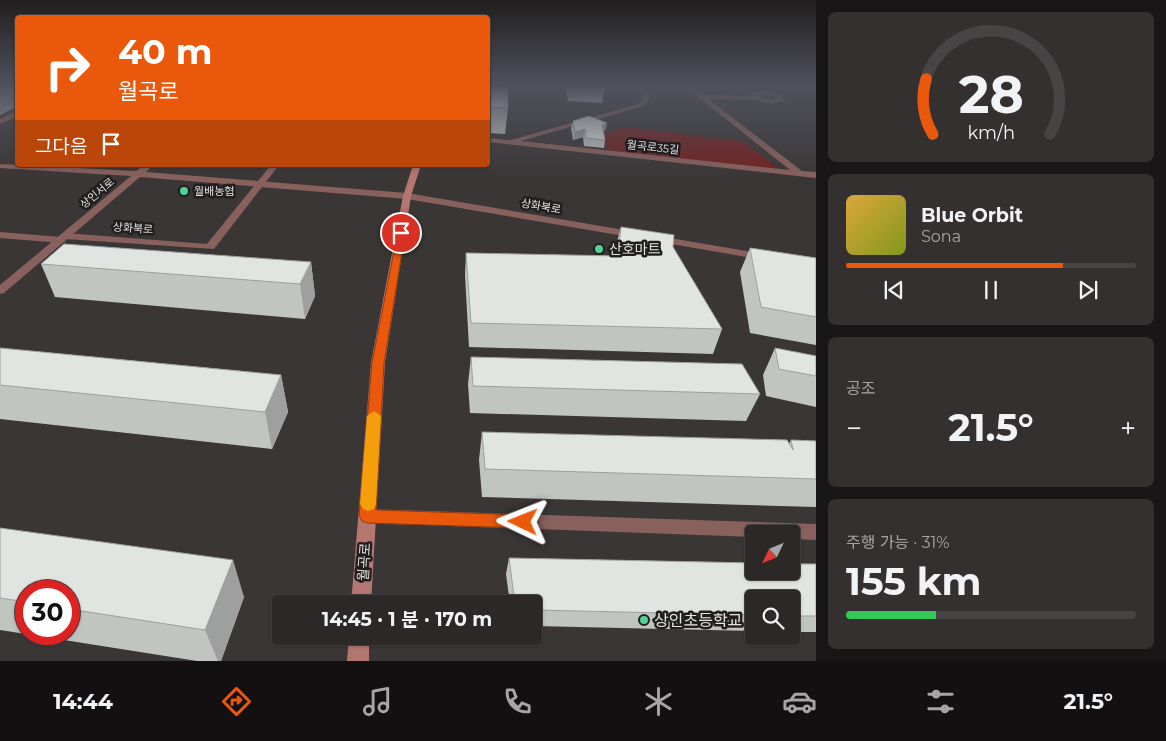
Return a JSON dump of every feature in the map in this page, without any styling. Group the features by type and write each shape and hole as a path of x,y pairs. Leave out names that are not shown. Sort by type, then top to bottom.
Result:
{"main road":[{"name":"월곡로","path":"362,595 378,363 407,196 416,167"},
{"path":"358,661 359,645"}],"street":[{"path":"1,122 13,116"},
{"path":"507,143 603,116"},
{"path":"725,116 801,174"},
{"path":"1,122 15,122"},
{"name":"월곡로35길","path":"490,140 816,175"},
{"name":"상화북로","path":"0,166 15,167"},
{"name":"상화북로","path":"17,167 138,174 407,196 777,260"},
{"name":"상인서로","path":"0,291 146,167"},
{"name":"상화북로","path":"63,238 210,247 273,167"},
{"path":"0,235 63,238"},
{"path":"367,516 816,532"}],"shaded area":[{"path":"625,127 742,141 777,167 772,171 609,154 602,135"}],"building":[{"path":"589,116 607,123 602,125 605,140 586,138 585,129 575,132 573,121"},
{"path":"621,227 674,235 673,247 722,329 471,323 466,253 618,256"},
{"path":"64,244 311,262 300,284 41,264"},
{"path":"750,248 816,258 816,317 761,307"},
{"path":"0,348 281,375 265,412 0,385"},
{"path":"775,348 816,356 816,376 779,369"},
{"path":"471,357 742,364 760,394 473,386"},
{"path":"482,432 787,440 793,450 791,440 816,441 816,479 485,469"},
{"path":"0,528 233,560 205,630 80,611 80,580 15,580 15,600 0,598"},
{"path":"509,558 745,563 745,580 800,580 800,564 816,564 816,616 800,616 800,590 745,590 745,615 542,610 542,595 514,595"}],"slow traffic":[{"path":"368,504 374,416"}],"place":[{"name":"월배농협","path":"184,191"},
{"name":"산호마트","path":"599,249"},
{"name":"상인초등학교","path":"644,620"}],"route":[{"path":"401,233 378,363 367,516 523,522"}]}
